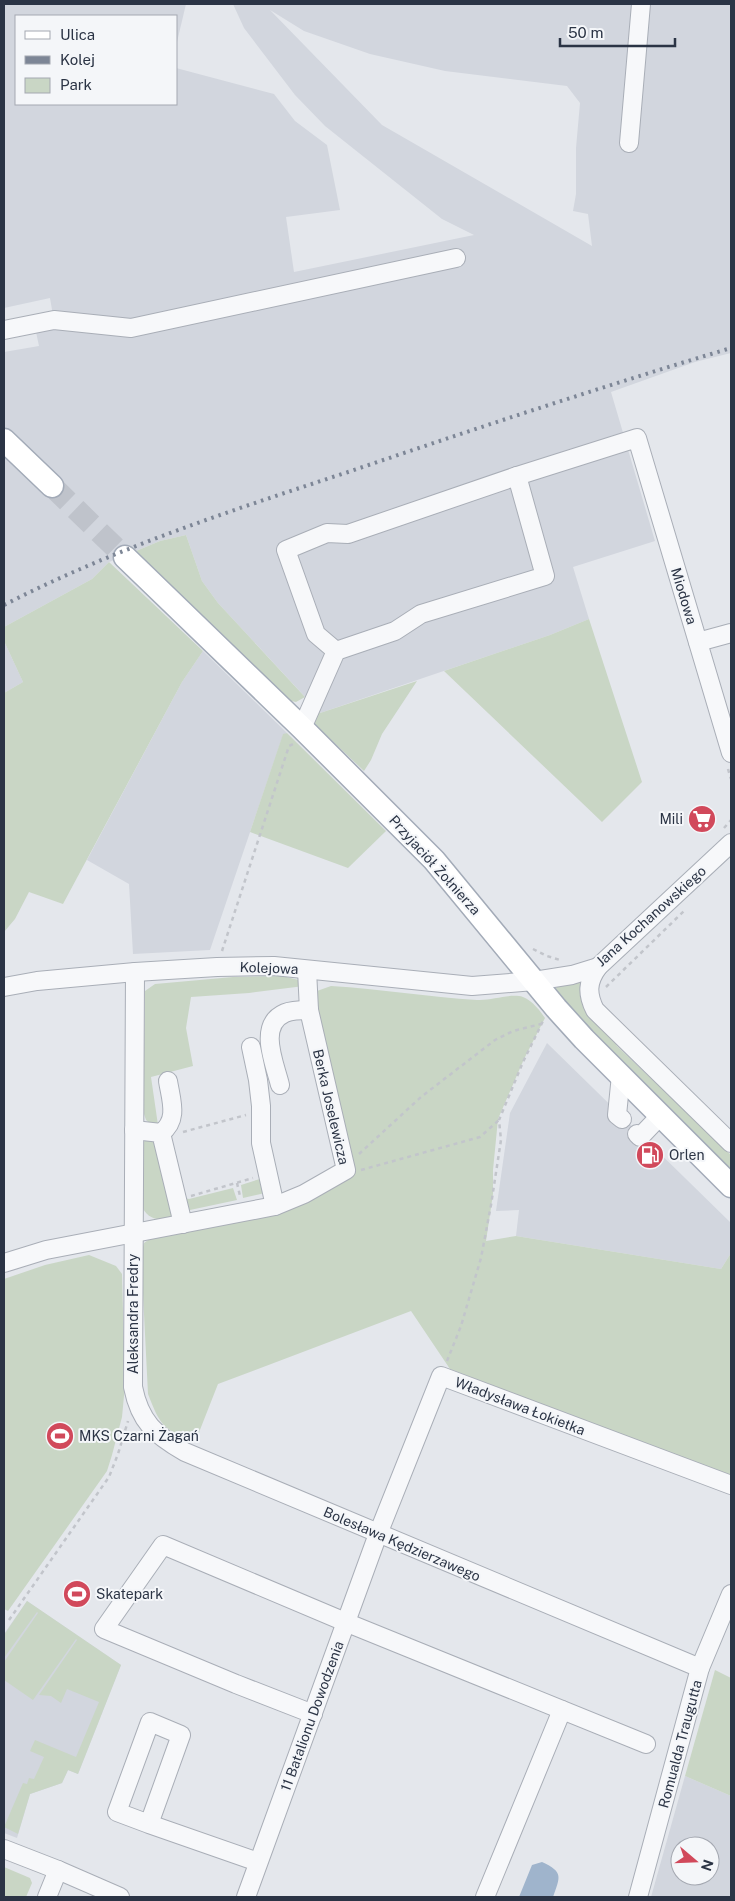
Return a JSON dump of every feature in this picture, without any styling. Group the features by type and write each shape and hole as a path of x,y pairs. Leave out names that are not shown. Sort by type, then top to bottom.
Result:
{"main road":[{"path":"4,440 52,486"},
{"name":"Przyjaciół Żołnierza","path":"125,557 306,732 434,860 584,1039 731,1186"}],"street":[{"path":"629,143 641,4"},
{"path":"4,330 54,320 131,328 456,258"},
{"name":"Miodowa","path":"517,476 637,438 731,753"},
{"path":"306,732 336,652 395,630 421,614 545,576 517,476 348,534 327,533 286,550 316,634 336,652"},
{"path":"698,642 731,632"},
{"name":"Jana Kochanowskiego","path":"534,981 572,975 598,967 724,839"},
{"name":"Kolejowa","path":"4,987 37,981 135,972 274,966 472,986 534,981"},
{"path":"598,967 592,975 589,988 590,1001 594,1010 731,1143"},
{"name":"Berka Joselewicza","path":"4,1263 32,1254 275,1206 304,1194 346,1168 309,1010 307,970"},
{"name":"Aleksandra Fredry","path":"132,1387 135,972"},
{"path":"280,1086 269,1038 270,1028 275,1020 284,1013 309,1010"},
{"path":"252,1047 261,1106 261,1143 275,1206"},
{"path":"621,1075 617,1115 622,1119"},
{"path":"161,1135 167,1129 173,1114 168,1081"},
{"path":"637,1134 640,1137 661,1115"},
{"path":"134,1130 161,1135"},
{"path":"161,1135 183,1224"},
{"name":"Władysława Łokietka","path":"378,1534 440,1376 731,1485"},
{"name":"Bolesława Kędzierzawego","path":"132,1387 138,1409 145,1421 170,1443 185,1452 700,1668"},
{"name":"11 Batalionu Dowodzenia","path":"246,1897 378,1534"},
{"path":"313,1714 104,1629 163,1545 646,1744"},
{"name":"Romualda Traugutta","path":"638,1897 700,1668 731,1594"},
{"path":"486,1897 562,1710"},
{"path":"149,1824 181,1735 150,1722 117,1812 149,1824 258,1862"},
{"path":"4,1849 120,1897"},
{"path":"46,1897 58,1870"}],"path":[{"path":"217,967 289,746 306,732"},
{"path":"724,839 731,820"},
{"path":"600,992 690,906"},
{"path":"530,947 547,956 563,961"},
{"path":"542,1024 513,1031 494,1040 421,1098 346,1168 355,1171 480,1137 499,1120 515,1079 547,1016"},
{"path":"161,1135 245,1115 260,1114"},
{"path":"440,1376 461,1326 481,1258 492,1206 501,1140 499,1120"},
{"path":"175,1192 189,1196 268,1174"},
{"path":"9,1620 109,1477 118,1454 129,1414"}],"shaded area":[{"path":"4,4 186,4 178,38 178,15 15,15 15,105 178,105 178,69 274,94 295,121 327,145 340,210 286,217 294,272 474,235 442,219 325,126 295,95 244,28 233,4 731,4 731,353 695,362 611,392 655,541 573,567 589,619 550,635 320,713 218,603 202,581 186,535 160,541 109,562 92,579 4,627 4,352 39,346 36,332 55,327 50,298 4,308","holes":["270,10 304,31 370,54 445,71 567,86 580,103 576,148 576,194 573,211 588,214 592,246 382,125"]},
{"path":"4,641 23,682 4,693"},
{"path":"203,651 287,733 283,735 210,950 133,954 129,884 87,860 182,682"},
{"path":"547,1043 731,1223 731,1253 721,1269 516,1236 519,1210 496,1211 510,1113"},
{"path":"27,1601 121,1665 78,1774 68,1770 62,1783 30,1794 17,1838 4,1833 4,1634"},
{"path":"685,1776 731,1796 731,1897 651,1897"}],"green space":[{"path":"186,535 202,581 218,603 305,697 296,702 291,701 136,551 160,541"},
{"path":"109,562 203,651 182,682 63,904 29,892 15,919 4,932 4,693 23,682 4,641 4,627 92,579"},
{"path":"589,619 642,782 602,822 444,671 550,635"},
{"path":"417,681 382,734 364,771 307,717 311,703 320,713"},
{"path":"287,733 386,831 348,868 250,832 283,734"},
{"path":"282,976 299,980 304,986 249,993 191,997 186,1028 193,1066 151,1077 158,1125 153,1126 146,1120 143,1111 145,991 155,984 233,977"},
{"path":"584,983 617,1046 731,1155 731,1172 562,1003 555,990 558,985"},
{"path":"331,986 477,1000 518,996 527,999 538,1009 545,1018 524,1059 498,1119 493,1170 493,1194 486,1241 516,1236 721,1269 731,1253 731,1477 450,1369 411,1311 218,1384 196,1440 177,1434 164,1426 148,1394 141,1254 144,1243 151,1238 348,1176 314,1007 317,991"},
{"path":"155,1139 172,1206 171,1219 151,1217 142,1207 143,1144 145,1140"},
{"path":"263,1178 265,1193 243,1198 241,1185"},
{"path":"233,1188 237,1200 190,1210 186,1208 181,1197 189,1199"},
{"name":"MKS Czarni Żagań","path":"89,1255 116,1266 122,1274 125,1385 122,1417 107,1471 8,1611 4,1609 4,1279 45,1265"},
{"path":"27,1601 121,1665 78,1774 68,1770 62,1783 30,1794 18,1834 4,1827 23,1783 27,1784 29,1778 34,1779 44,1757 30,1751 35,1740 76,1757 99,1702 67,1689 61,1703 51,1696 39,1695 76,1639 33,1700 4,1680 4,1662 38,1613 4,1658 4,1635"},
{"path":"715,1670 731,1678 731,1796 685,1776"},
{"path":"4,1867 30,1878 32,1883 26,1897 4,1897"}],"water":[{"path":"542,1862 557,1872 558,1880 553,1897 519,1897 532,1865"}],"tunnel":[{"path":"52,486 125,557"}],"railway":[{"path":"4,605 46,584 175,531 446,439 731,348"}],"place":[{"name":"Mili","path":"702,819"},
{"name":"Orlen","path":"650,1155"},
{"name":"MKS Czarni Żagań","path":"60,1436"},
{"name":"Skatepark","path":"77,1594"}]}
